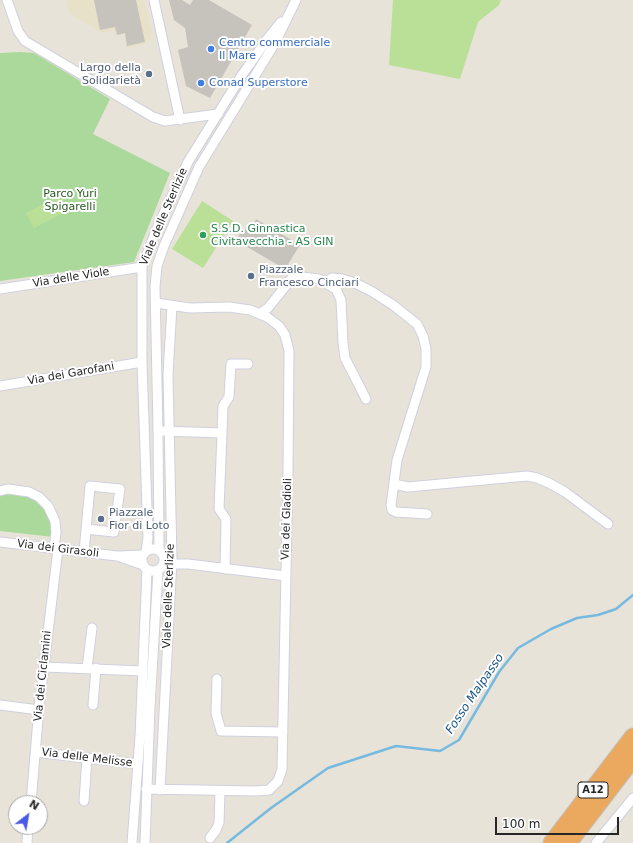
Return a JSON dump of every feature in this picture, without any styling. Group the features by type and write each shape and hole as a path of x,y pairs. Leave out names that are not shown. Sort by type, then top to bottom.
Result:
{"highway":[{"name":"A12","path":"552,843 633,737"},
{"name":"A12","path":"568,843 633,758"}],"street":[{"path":"7,0 18,31 25,41 153,117 165,121 218,114"},
{"path":"154,0 180,120"},
{"name":"Viale delle Sterlizie","path":"145,843 146,789 164,561 158,430 155,287 157,266 185,196 199,167 275,43 296,0"},
{"name":"Viale delle Sterlizie","path":"132,843 143,671 145,568 142,559 145,553 148,538 142,362 142,267 157,228 185,168 218,114 268,38 291,10"},
{"name":"Via delle Viole","path":"0,289 142,267"},
{"path":"259,314 268,308 292,278 302,277 319,279 336,289 341,300 343,343 346,358 366,399"},
{"path":"326,282 332,278 342,279 355,283 371,291 393,305 417,324 423,336 426,349 426,367 397,460 391,497 392,510 396,512 427,514"},
{"name":"Via dei Gladioli","path":"146,789 220,791 269,790 278,781 282,769 283,732 289,351 285,335 279,326 267,317 250,310 229,307 190,308 156,303"},
{"name":"Viale delle Sterlizie","path":"160,790 164,561 169,431 168,375 172,306"},
{"name":"Via dei Garofani","path":"0,386 142,362"},
{"path":"225,569 226,519 219,509 223,406 229,397 230,364 248,364"},
{"path":"158,430 222,433"},
{"path":"394,484 408,487 527,476 549,483 565,492 608,524"},
{"path":"84,552 86,529 90,486 120,489 114,532 86,529"},
{"name":"Via dei Ciclamini","path":"0,491 8,489 29,492 39,497 48,506 55,521 56,549 31,795"},
{"name":"Via dei Girasoli","path":"0,542 116,556 145,553 150,549 164,561 152,572 116,556"},
{"path":"164,561 286,576"},
{"path":"92,628 91,668 93,705"},
{"path":"44,667 143,671"},
{"path":"217,679 216,713 221,731 283,732"},
{"path":"0,705 39,710"},
{"name":"Via delle Melisse","path":"35,752 138,764"},
{"path":"84,801 87,758"},
{"path":"210,838 216,830 218,823 220,791"},
{"path":"596,843 633,798"}],"shaded area":[{"path":"66,0 144,0 153,35 145,44 127,49 124,34 117,35 115,30 102,33 69,13"}],"green space":[{"path":"393,0 501,0 499,5 478,22 460,79 389,65"},
{"name":"Parco Yuri Spigarelli","path":"0,53 34,53 110,99 93,134 170,173 134,262 0,281"},
{"path":"61,195 69,210 34,228 26,213"},
{"name":"S.S.D. Ginnastica Civitavecchia - AS GIN","path":"202,201 233,221 203,268 172,249"},
{"path":"12,493 31,497 42,505 51,521 53,537 0,531 0,495"}],"building":[{"path":"94,0 136,0 145,42 127,46 125,33 117,35 115,27 100,30"},
{"name":"Centro commerciale Il Mare","path":"169,0 182,0 190,5 193,0 209,0 252,25 210,98 186,86 178,50 188,47 185,28 174,20"},
{"path":"256,219 300,245 285,269 242,244 242,242 237,239 249,223 253,226"}],"waterway":[{"name":"Fosso Malpasso","path":"227,843 271,808 328,768 396,746 440,751 459,740 499,672 518,648 551,629 577,618 598,615 616,609 633,595"}],"place":[{"name":"Centro commerciale Il Mare","path":"211,49"},
{"name":"Largo della Solidarietà","path":"149,74"},
{"name":"Conad Superstore","path":"201,83"},
{"name":"S.S.D. Ginnastica Civitavecchia - AS GIN","path":"203,235"},
{"name":"Piazzale Francesco Cinciari","path":"251,276"},
{"name":"Piazzale Fior di Loto","path":"101,519"}]}
